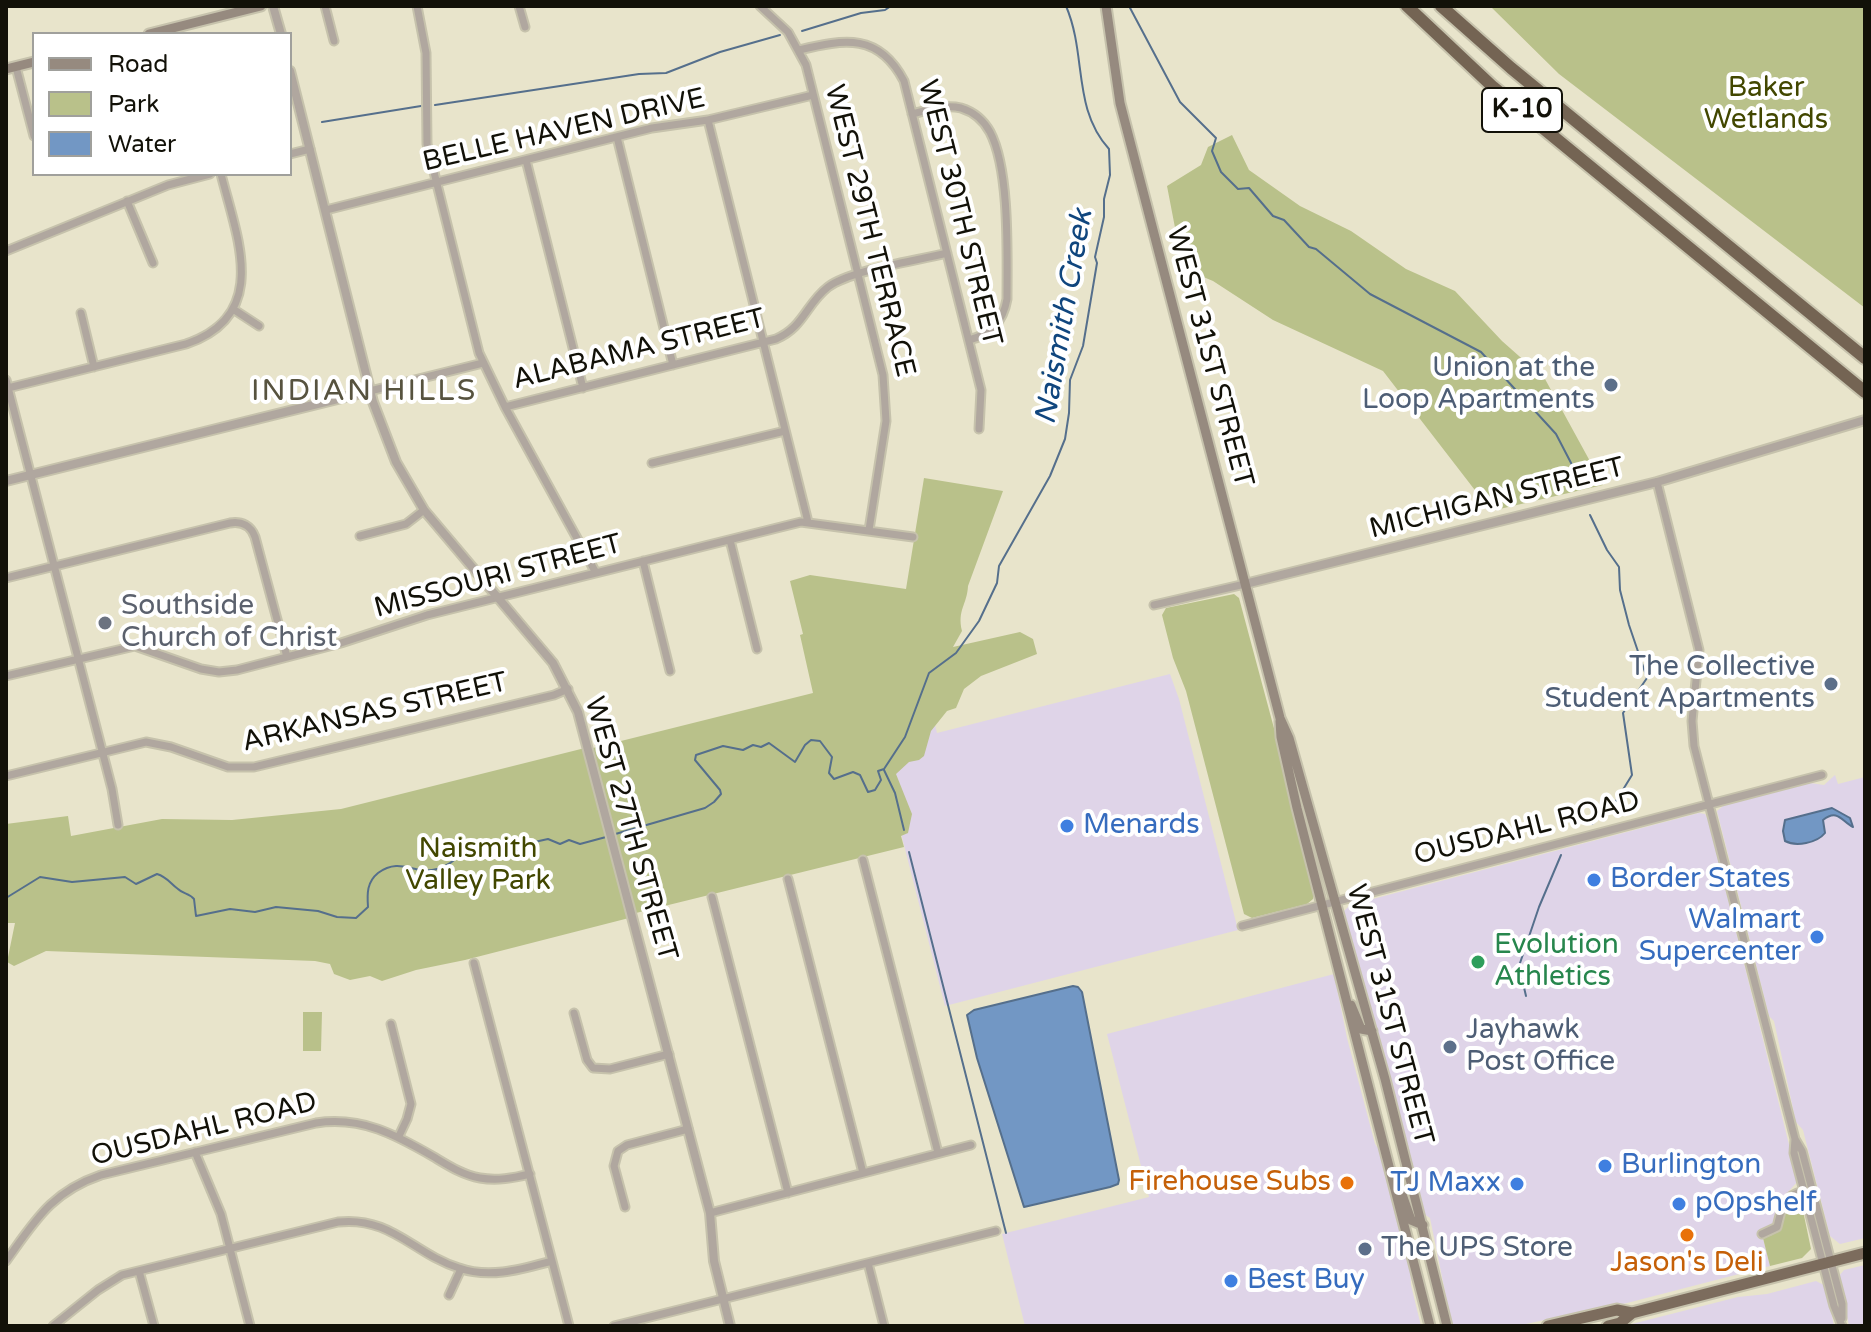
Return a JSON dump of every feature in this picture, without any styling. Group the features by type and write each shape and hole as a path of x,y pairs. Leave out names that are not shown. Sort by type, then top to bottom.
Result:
{"highway":[{"name":"K-10","path":"1407,6 1493,87 1865,392"},
{"name":"K-10","path":"1441,6 1511,68 1865,358"},
{"path":"1608,1326 1620,1323 1632,1313 1865,1253"},
{"path":"1548,1326 1617,1310 1632,1313"}],"main road":[{"path":"184,30 230,10 261,6"},
{"name":"WEST 31ST STREET","path":"1106,6 1120,103 1280,718 1289,738 1372,1031 1447,1326"},
{"path":"10,66 32,62"},
{"name":"WEST 31ST STREET","path":"1280,718 1281,737 1342,988 1430,1326"},
{"path":"1342,988 1361,1029 1372,1031"},
{"path":"1385,1154 1394,1170 1411,1220 1423,1225"}],"street":[{"path":"273,6 280,32"},
{"path":"325,6 334,41"},
{"path":"417,6 426,53 427,144 483,363 596,573"},
{"path":"519,6 525,27"},
{"name":"WEST 29TH TERRACE","path":"760,6 781,22 799,50 813,95 886,397 886,421 869,530"},
{"name":"WEST 30TH STREET","path":"799,50 839,41 861,43 877,50 899,72 981,390 979,429"},
{"path":"10,66 32,130"},
{"name":"WEST 27TH STREET","path":"292,79 370,391 396,462 424,510 553,663 583,726 710,1213 714,1261 730,1326"},
{"name":"BELLE HAVEN DRIVE","path":"326,210 657,127 708,120 813,95"},
{"path":"912,114 942,107 968,111 988,128 995,146 1003,181 1007,299 1003,315 993,329 969,340"},
{"path":"708,120 808,522"},
{"path":"617,137 673,365"},
{"path":"292,154 310,149"},
{"path":"526,160 583,388"},
{"path":"6,251 168,185 202,176"},
{"path":"118,825 103,751 7,384 94,367 195,341 218,327 233,309 240,294 243,262 222,176"},
{"path":"127,201 153,263"},
{"name":"ALABAMA STREET","path":"505,407 763,343 791,332 822,292 841,279 947,253"},
{"path":"233,309 259,326"},
{"path":"81,313 94,367"},
{"name":"ALABAMA STREET","path":"6,481 483,363"},
{"name":"MICHIGAN STREET","path":"1154,605 1657,482 1865,420"},
{"path":"652,463 785,431"},
{"path":"1657,482 1699,650 1692,728 1795,1139 1802,1151 1827,1263"},
{"path":"360,536 399,527 424,510"},
{"path":"6,578 241,522 250,528 255,537 287,657"},
{"name":"MISSOURI STREET","path":"6,676 135,646 201,669 219,672 341,643 427,615 497,597 808,522 913,537"},
{"path":"730,540 757,649"},
{"path":"643,561 670,671"},
{"name":"ARKANSAS STREET","path":"6,776 146,742 171,747 228,767 254,767 554,695 568,689"},
{"name":"OUSDAHL ROAD","path":"1242,926 1822,775"},
{"path":"863,860 938,1153"},
{"path":"788,879 863,1173"},
{"path":"712,897 788,1193"},
{"path":"474,963 569,1326"},
{"path":"574,1013 587,1060 593,1068 610,1069 669,1054"},
{"path":"391,1024 411,1104 399,1136"},
{"name":"OUSDAHL ROAD","path":"6,1260 42,1210 71,1188 101,1175 327,1121 369,1125 399,1136 469,1176 491,1180 530,1174"},
{"path":"625,1207 614,1166 618,1151 627,1145 688,1129"},
{"path":"1795,1139 1794,1153 1804,1191 1842,1304 1842,1324"},
{"path":"710,1213 971,1145"},
{"path":"195,1152 214,1195 250,1326"},
{"path":"1762,1234 1777,1227 1781,1208 1787,1198 1804,1191"},
{"path":"53,1326 107,1283 139,1271 338,1222 358,1221 384,1227 461,1269 504,1272 552,1261"},
{"path":"614,1326 996,1231"},
{"path":"868,1263 884,1326"},
{"path":"449,1295 461,1269"},
{"path":"139,1271 154,1326"}],"shaded area":[{"path":"920,666 937,733 1170,674 1238,930 945,1006 862,680"},
{"path":"1835,775 1838,784 1865,777 1865,1238 1840,1244 1830,1236 1803,1130 1796,1122 1774,1021 1769,1016 1717,811 1723,806 1810,783 1824,785"},
{"path":"1699,813 1705,814 1709,822 1798,1181 1781,1200 1773,1226 1761,1230 1770,1266 1627,1303 1516,1326 1452,1326 1430,1218 1424,1214 1343,912 1350,905"},
{"path":"1334,974 1347,1038 1410,1267 1421,1326 1025,1326 1002,1234 1149,1197 1107,1034"},
{"path":"1865,1265 1865,1326 1849,1326 1839,1276 1844,1270"},
{"path":"1816,1281 1826,1286 1834,1326 1624,1326 1738,1297 1767,1294"}],"green space":[{"name":"Baker Wetlands","path":"1490,6 1865,6 1865,308 1559,74"},
{"path":"1232,135 1249,170 1300,206 1351,231 1406,269 1455,291 1502,341 1545,379 1603,485 1491,511 1383,371 1273,320 1213,281 1189,271 1177,238 1167,186 1201,165 1208,147"},
{"name":"Naismith Valley Park","path":"924,478 1003,491 968,586 961,618 962,631 953,647 1020,632 1033,639 1037,654 981,676 964,689 956,708 947,711 931,731 924,756 909,762 896,774 912,814 908,833 901,836 904,847 636,913 593,748 813,693 790,581 810,575 906,589"},
{"path":"1234,594 1239,598 1275,732 1314,892 1313,899 1307,904 1252,918 1244,914 1186,691 1173,658 1162,615 1166,608"},
{"name":"Naismith Valley Park","path":"585,748 629,918 382,981 370,976 350,980 334,974 330,964 315,961 46,951 14,966 7,962 15,923 6,923 6,824 68,816 71,836 162,819 232,820 341,809"},
{"path":"303,1012 322,1012 321,1051 303,1051"},
{"path":"1795,1199 1802,1206 1811,1249 1802,1258 1770,1266 1763,1238 1777,1231 1786,1209"}],"water":[{"path":"1832,808 1850,818 1853,827 1832,815 1823,820 1825,833 1812,842 1800,844 1785,841 1785,820"},
{"path":"1073,986 1082,992 1119,1180 1118,1184 1110,1187 1024,1207 977,1058 967,1015 974,1010"}],"waterway":[{"path":"802,31 891,6"},
{"path":"925,6 935,6"},
{"path":"948,6 954,6"},
{"name":"Naismith Creek","path":"612,835 705,808 714,802 721,794 720,790 695,760 696,755 723,746 743,750 769,743 795,762 805,745 811,740 820,741 832,757 829,773 834,779 853,772 860,775 868,792 875,790 881,780 878,771 884,769 905,737 929,673 956,653 979,621 997,583 999,566 1050,476 1065,439 1070,380 1083,346 1110,175 1109,149 1097,133 1090,116 1066,6"},
{"path":"1129,6 1180,102 1216,138 1212,151 1221,172 1238,189 1249,188 1273,216 1284,220 1309,247 1316,249 1370,294 1481,352 1556,434 1583,486"},
{"path":"435,105 639,74 666,73 720,52 780,35"},
{"path":"322,122 421,106"},
{"path":"1590,515 1619,567 1620,590 1647,678 1623,713 1632,775 1616,801 1607,802 1600,817 1592,824"},
{"path":"884,770 895,793 904,830"},
{"name":"Naismith Creek","path":"6,898 40,877 72,882 125,877 136,884 157,874 194,899 196,916 230,909 255,912 276,907 356,918 368,907 372,880 386,868 437,869 479,843 503,840 513,849 525,850 530,843 548,839 560,844 569,840 580,844 606,837"},
{"path":"909,852 1006,1233"},
{"path":"1526,996 1519,966 1561,855"}],"place":[{"name":"Union at the Loop Apartments","path":"1611,385"},
{"name":"Southside Church of Christ","path":"105,623"},
{"name":"The Collective Student Apartments","path":"1831,684"},
{"name":"Menards","path":"1067,826"},
{"name":"Border States","path":"1594,880"},
{"name":"Walmart Supercenter","path":"1817,937"},
{"name":"Evolution Athletics","path":"1478,962"},
{"name":"Jayhawk Post Office","path":"1450,1047"},
{"name":"Burlington","path":"1605,1166"},
{"name":"Firehouse Subs","path":"1347,1183"},
{"name":"TJ Maxx","path":"1517,1184"},
{"name":"pOpshelf","path":"1679,1204"},
{"name":"Jason's Deli","path":"1687,1235"},
{"name":"The UPS Store","path":"1365,1249"},
{"name":"Best Buy","path":"1231,1281"}],"district":[{"name":"INDIAN HILLS","path":"364,392"}]}
